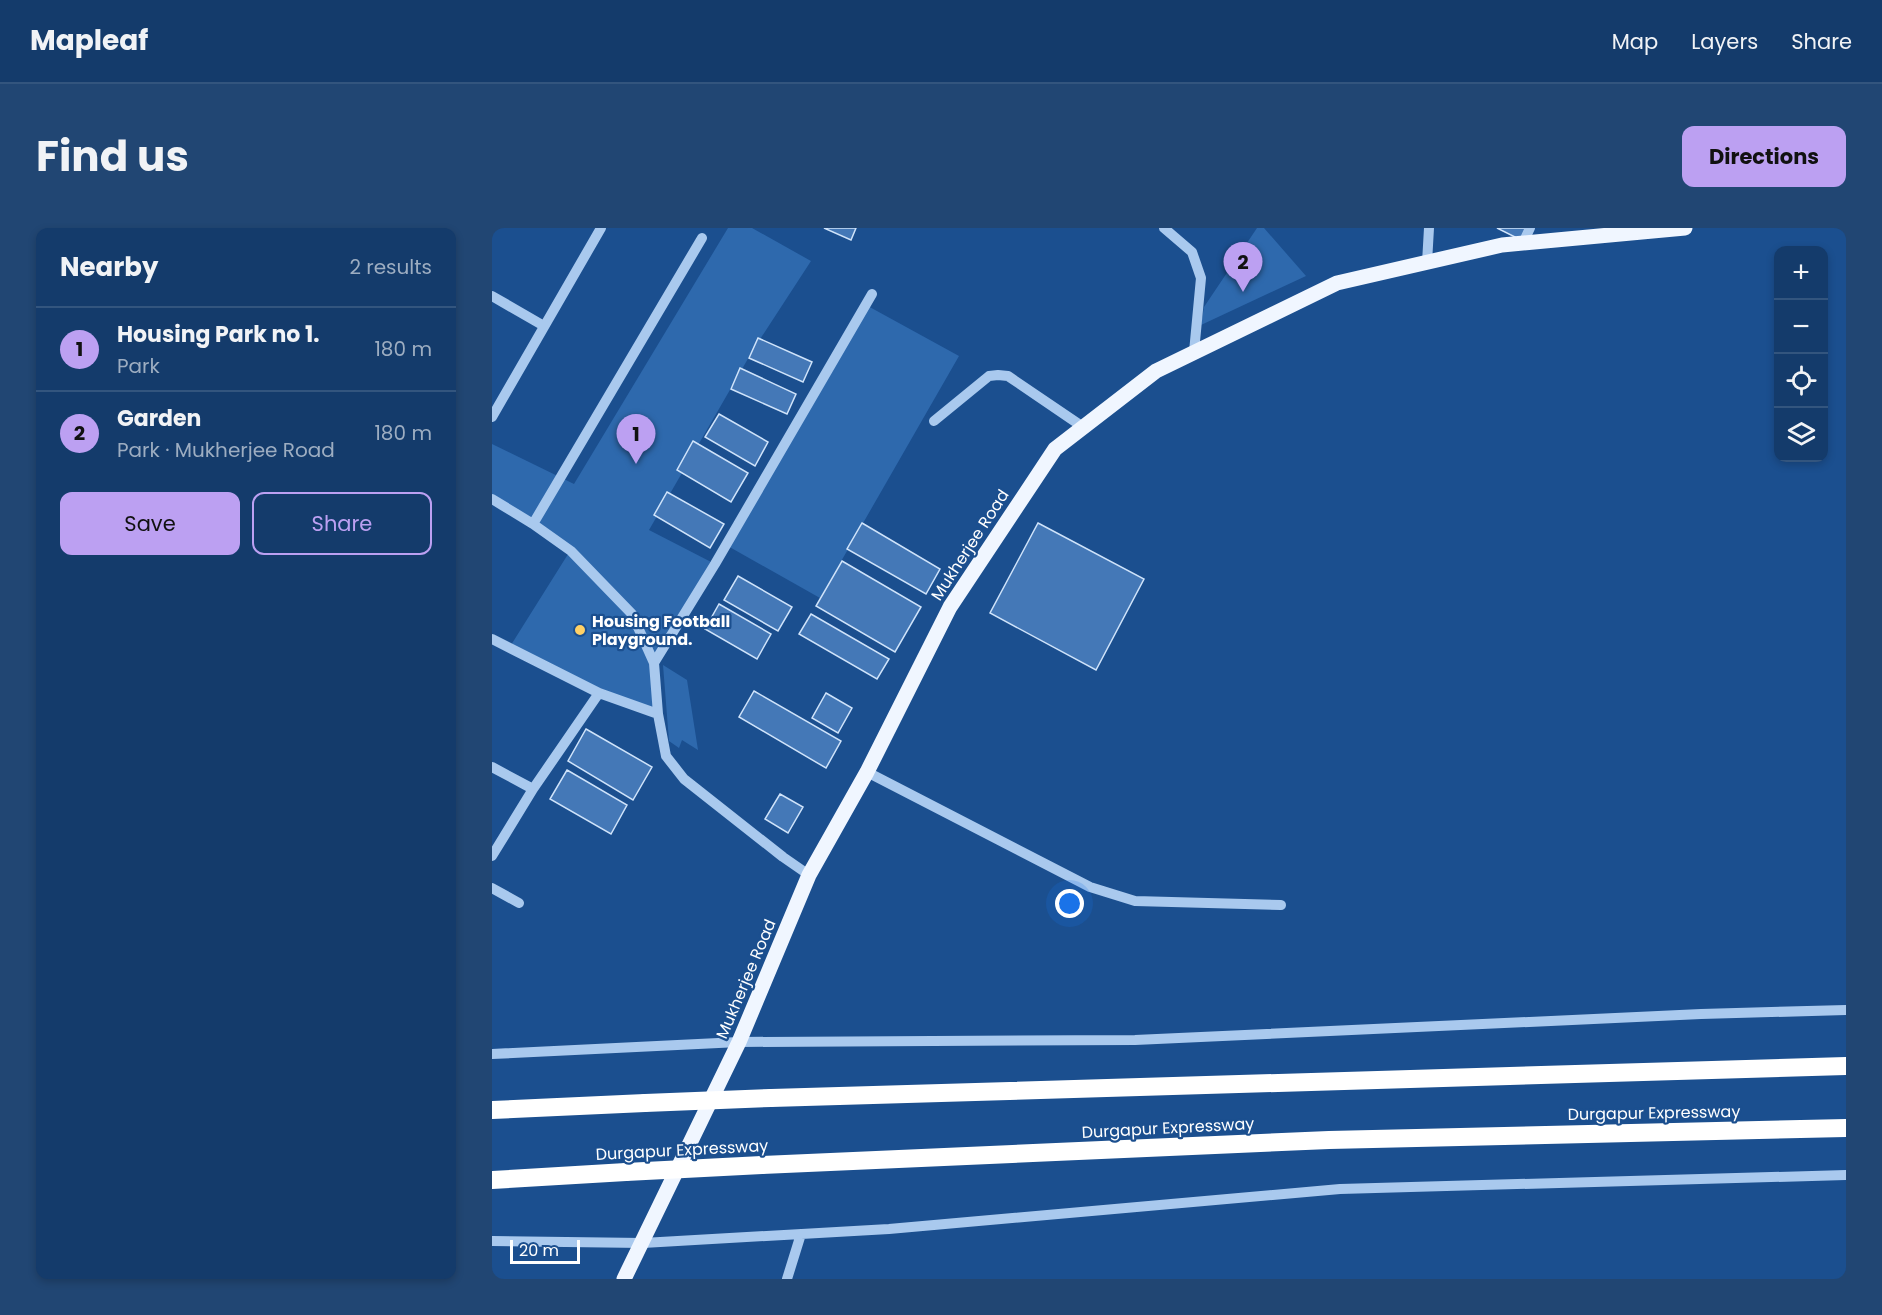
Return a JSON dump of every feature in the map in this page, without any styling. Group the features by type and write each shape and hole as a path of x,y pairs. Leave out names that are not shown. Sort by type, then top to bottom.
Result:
{"highway":[{"path":"492,1110 771,1098 1846,1066"},
{"name":"Durgapur Expressway","path":"492,1180 762,1165 1329,1140 1846,1128"}],"main road":[{"name":"Mukherjee Road","path":"624,1279 739,1042 809,875 867,772 950,607 1055,449 1156,371 1337,283 1502,245 1685,228"}],"street":[{"path":"492,417 601,228"},
{"path":"1164,228 1192,252 1201,278 1194,352"},
{"path":"1427,262 1429,228"},
{"path":"1523,243 1530,228"},
{"path":"533,524 702,238"},
{"path":"654,663 716,564 873,294"},
{"path":"492,296 544,326"},
{"path":"934,421 989,376 998,375 1008,376 1083,427"},
{"path":"492,499 571,551 632,614 654,663 658,714 666,756 684,779 809,875"},
{"path":"492,639 599,693 658,714"},
{"path":"492,856 533,789 599,693"},
{"path":"492,767 533,789"},
{"path":"867,772 1090,887 1112,895 1135,901 1281,905"},
{"path":"492,888 519,903"},
{"path":"492,1054 739,1042 1135,1040 1701,1014 1846,1010"},
{"path":"492,1241 643,1243 889,1229 1340,1189 1846,1175"},
{"path":"787,1279 801,1234"}],"shaded area":[{"path":"728,228 752,228 811,261 753,350 649,530 715,564 654,663 658,714 599,693 511,645 570,551 492,500 492,444 574,484"},
{"path":"1257,228 1264,228 1306,276 1201,325 1204,307"},
{"path":"866,305 959,356 820,598 726,545"},
{"path":"663,665 687,680 698,750 682,740 679,748 669,741"}],"building":[{"path":"824,228 856,228 851,240"},
{"path":"1497,228 1527,228 1521,240"},
{"path":"758,338 812,362 803,382 749,358"},
{"path":"740,368 796,394 787,414 731,389"},
{"path":"719,414 768,442 755,466 705,437"},
{"path":"693,441 748,473 731,502 677,470"},
{"path":"667,492 724,524 710,548 654,515"},
{"path":"862,523 940,569 926,594 847,549"},
{"path":"1038,523 1144,579 1096,670 990,613"},
{"path":"842,561 921,607 895,652 816,606"},
{"path":"738,576 792,607 778,631 724,600"},
{"path":"719,604 771,634 757,659 705,629"},
{"path":"811,614 889,659 877,679 799,634"},
{"path":"754,691 841,741 826,768 739,717"},
{"path":"826,693 852,708 838,733 812,718"},
{"path":"586,729 652,767 633,800 568,761"},
{"path":"567,770 627,805 611,834 550,799"},
{"path":"780,794 803,807 788,833 765,819"}],"place":[{"name":"Garden","path":"1243,292"},
{"name":"Housing Park no 1.","path":"636,464"},
{"name":"Housing Football Playground.","path":"580,630"}]}
